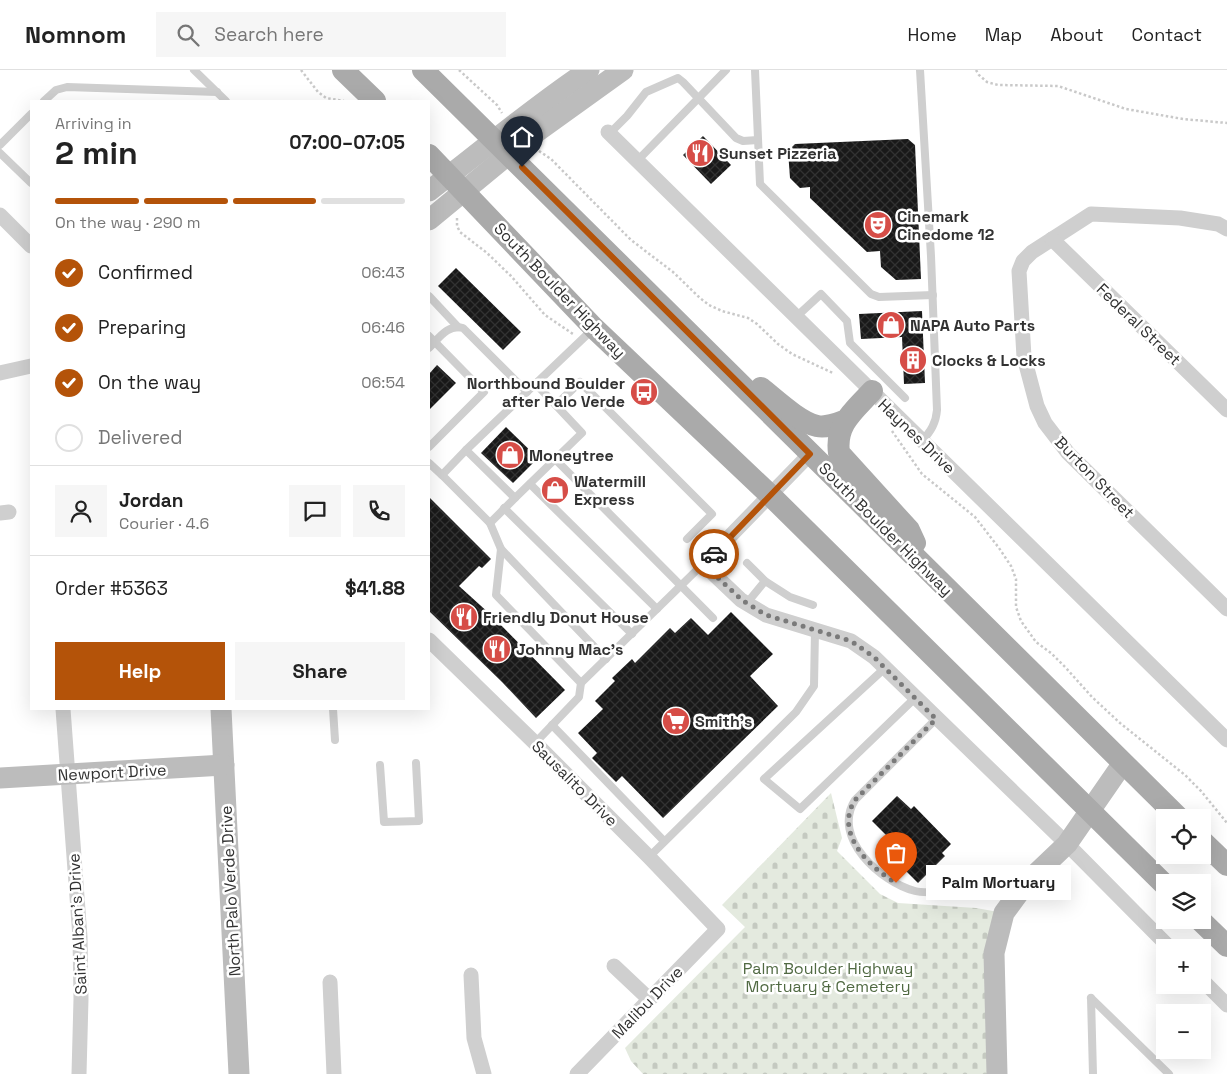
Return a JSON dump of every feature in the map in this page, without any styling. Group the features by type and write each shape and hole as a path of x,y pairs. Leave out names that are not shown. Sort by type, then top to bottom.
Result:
{"main road":[{"path":"343,70 369,99"},
{"name":"South Boulder Highway","path":"423,70 1170,809"},
{"name":"South Boulder Highway","path":"430,156 457,183 588,334 770,495 1156,876"},
{"path":"706,351 747,378 808,423 819,426 832,425 844,421"},
{"path":"872,391 844,421 837,442 839,453 909,530 928,571"},
{"path":"1211,850 1227,865"},
{"path":"1209,929 1227,946"}],"street":[{"path":"502,147 513,125 589,70"},
{"path":"430,219 457,183 502,147 587,95 623,70"},
{"name":"Haynes Drive","path":"608,133 1227,740"},
{"path":"430,191 457,183"},
{"name":"Burton Street","path":"1227,228 1218,224 1180,218 1091,214 1032,252 1023,261 1019,271 1024,357 1037,406 1045,423 1068,453 1227,609"},
{"path":"0,215 30,245"},
{"name":"Federal Street","path":"1052,238 1227,410"},
{"path":"0,373 30,366"},
{"path":"810,454 703,564 746,603 766,615 851,641 874,657 1161,939"},
{"name":"Sausalito Drive","path":"430,641 649,856 718,929"},
{"name":"Saint Alban's Drive","path":"63,710 66,774 80,937 79,1074"},
{"name":"North Palo Verde Drive","path":"221,710 239,1074"},
{"path":"997,1074 994,953 1004,913 1026,882 1066,844 1124,763"},
{"name":"Newport Drive","path":"0,778 224,765"},
{"name":"Malibu Drive","path":"577,1074 718,929"},
{"path":"614,966 649,999"},
{"path":"471,975 474,1038 484,1074"},
{"path":"330,982 334,1074"},
{"path":"1211,989 1227,1005"}],"lane":[{"path":"194,70 225,100"},
{"path":"637,161 726,70"},
{"path":"755,70 760,184 867,290 879,297 933,295"},
{"path":"920,70 933,295 937,410 933,428 922,441"},
{"path":"608,133 627,116 646,92 674,79 681,79 736,138 742,141 758,140"},
{"path":"45,100 56,90 67,87 217,92"},
{"path":"0,145 30,115"},
{"path":"0,153 30,182"},
{"path":"796,317 821,294 847,320 850,343 905,398"},
{"path":"430,297 458,327 468,331 527,392"},
{"path":"430,446 484,392 432,339 452,328 458,327"},
{"path":"442,475 535,383 588,334"},
{"path":"556,405 580,382 712,514 688,539"},
{"path":"490,523 582,433 535,383"},
{"path":"466,450 515,498"},
{"path":"555,459 713,618"},
{"path":"430,463 490,523 501,549 606,659"},
{"path":"530,484 658,609"},
{"path":"504,508 632,634"},
{"path":"501,549 496,595 581,683"},
{"path":"747,563 765,581 790,598 813,605"},
{"path":"536,743 579,697 581,683 703,564"},
{"path":"746,603 765,581"},
{"path":"649,856 796,712 814,686 815,630"},
{"path":"885,668 764,779 800,810 915,698"},
{"path":"333,710 335,740"},
{"path":"936,719 855,800 849,814 849,824 855,844 869,863 901,887 918,892 954,891"},
{"path":"552,725 664,841"},
{"path":"380,765 384,822 419,820 416,763"},
{"path":"1093,1074 1091,998 1169,1074"}],"path":[{"path":"301,70 310,83 326,98 338,100"},
{"path":"459,70 497,105 502,114"},
{"path":"976,70 987,82 998,85 1058,86 1126,109 1183,119 1227,123"},
{"path":"542,154 551,159 631,240 673,272 709,305 722,311 748,318 792,354 836,375"},
{"path":"458,219 456,226 460,232 511,276 545,315 560,326 588,334"},
{"path":"892,431 922,474 975,516 999,548 1011,566 1016,579 1016,607 1021,621 1036,642 1051,653 1092,697 1120,723 1185,775 1201,791 1227,823"}],"green space":[{"name":"Palm Boulder Highway Mortuary & Cemetery","path":"831,793 842,838 837,851 880,894 898,903 976,908 1004,913 997,1074 643,1074 631,1061 625,1048 745,927 722,905"}],"building":[{"path":"703,136 731,165 711,184 683,155"},
{"name":"Cinemark Cinedome 12","path":"908,139 915,145 921,279 896,280 881,267 880,251 867,252 810,198 810,187 800,188 790,178 788,151 795,144"},
{"path":"456,268 521,332 503,350 438,286"},
{"name":"NAPA Auto Parts","path":"922,311 925,383 904,384 902,337 861,339 859,314"},
{"path":"437,365 456,383 430,409 430,373"},
{"name":"Moneytree","path":"506,427 538,458 513,483 481,453"},
{"path":"430,498 491,559 482,568 479,566 459,586 491,615 565,690 536,718 430,612"},
{"name":"Smith's","path":"731,612 773,654 750,676 778,706 663,818 622,776 616,782 592,758 597,753 578,733 603,709 595,701 615,681 612,678 632,659 635,663 670,628 675,633 691,618 708,635"},
{"path":"897,796 911,809 914,806 951,844 942,853 945,856 918,883 891,856 889,858 880,849 890,839 872,821"}],"way so far":[{"path":"714,554 703,564 742,600 766,615 851,641 874,657 936,719 855,800 849,814 850,834 855,844 869,863 896,883"}],"place":[{"name":"Sunset Pizzeria","path":"700,153"},
{"name":"Cinemark Cinedome 12","path":"878,225"},
{"name":"NAPA Auto Parts","path":"891,325"},
{"name":"Clocks & Locks","path":"913,360"},
{"name":"Northbound Boulder after Palo Verde","path":"644,392"},
{"name":"Moneytree","path":"510,455"},
{"name":"Watermill Express","path":"555,490"},
{"name":"Friendly Donut House","path":"464,617"},
{"name":"Johnny Mac's","path":"497,649"},
{"name":"Smith's","path":"676,721"},
{"name":"Palm Mortuary","path":"896,883"}],"route":[{"path":"522,167 810,454 714,554"}]}
